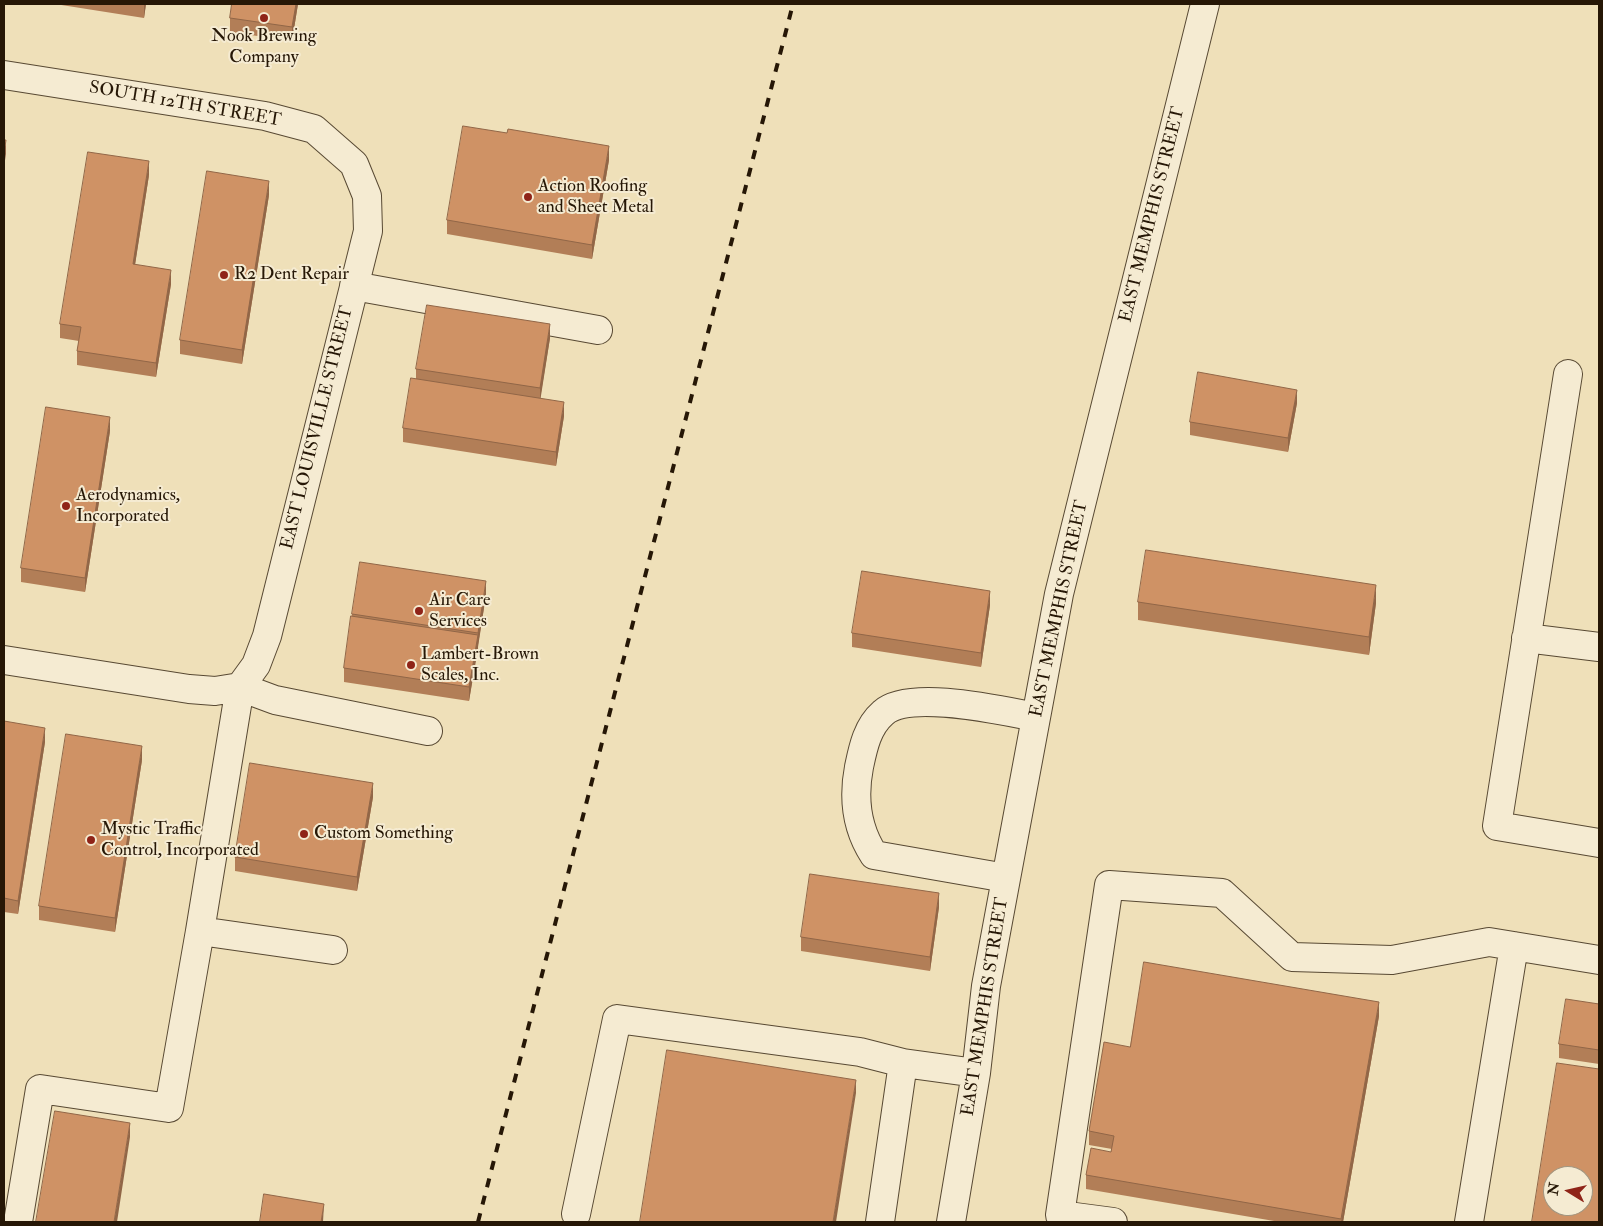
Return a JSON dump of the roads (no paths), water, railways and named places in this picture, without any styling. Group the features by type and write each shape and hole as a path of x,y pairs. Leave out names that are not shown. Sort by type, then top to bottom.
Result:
{"street":[{"name":"EAST MEMPHIS STREET","path":"950,1222 976,1073 986,986 1060,594 1204,4"},
{"name":"SOUTH 12TH STREET","path":"4,75 265,116 314,129 354,164"},
{"name":"EAST LOUISVILLE STREET","path":"240,687 256,665 267,636 368,231 366,196 354,164"},
{"path":"354,286 598,330"},
{"path":"1568,374 1496,826 1599,842"},
{"path":"1526,638 1599,647"},
{"path":"4,660 190,689 215,691 240,687 275,700 428,731"},
{"path":"18,1222 40,1089 169,1108 240,687"},
{"path":"1006,878 874,855 864,840 856,807 857,777 865,738 884,712 906,703 955,703 1036,717"},
{"path":"1113,1222 1060,1215 1109,885 1222,893 1292,957 1392,960 1489,942 1599,960"},
{"path":"200,931 333,950"},
{"path":"1469,1222 1514,946"},
{"path":"576,1214 616,1019 860,1052 903,1063 976,1073"},
{"path":"880,1222 903,1063"}],"railway":[{"path":"478,1222 793,4"}],"place":[{"name":"Nook Brewing Company","path":"264,18"},
{"name":"Action Roofing and Sheet Metal","path":"528,197"},
{"name":"R2 Dent Repair","path":"224,275"},
{"name":"Aerodynamics, Incorporated","path":"66,506"},
{"name":"Air Care Services","path":"419,611"},
{"name":"Lambert-Brown Scales, Inc.","path":"411,665"},
{"name":"Custom Something","path":"304,834"},
{"name":"Mystic Traffic Control, Incorporated","path":"91,840"}]}
